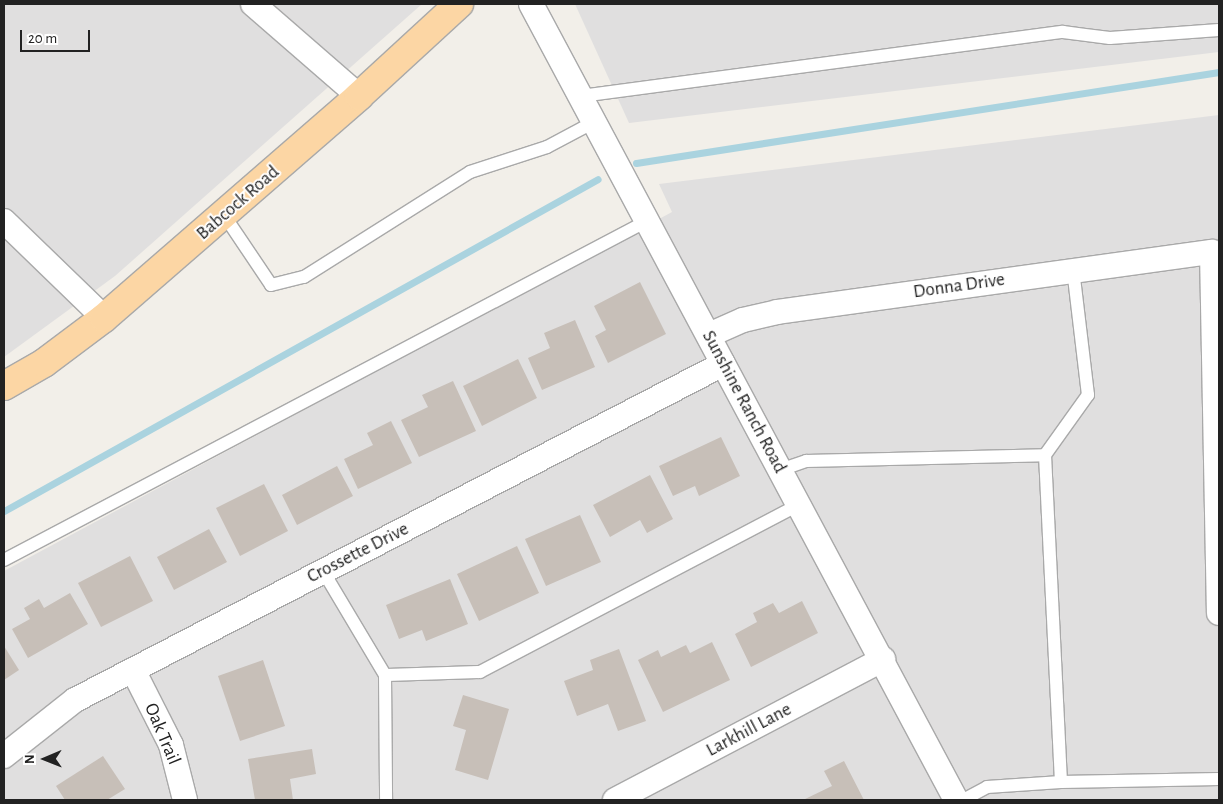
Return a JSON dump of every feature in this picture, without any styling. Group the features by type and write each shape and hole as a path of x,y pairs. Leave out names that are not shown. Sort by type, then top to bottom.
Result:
{"main road":[{"name":"Babcock Road","path":"4,386 44,363 104,318 359,96 459,4"}],"street":[{"path":"253,4 359,96"},
{"name":"Sunshine Ranch Road","path":"531,4 649,220 723,364 883,660 956,800"},
{"path":"4,221 104,318"},
{"name":"Donna Drive","path":"708,335 743,320 777,312 1212,252 1219,612"},
{"name":"Crossette Drive","path":"4,756 74,700 723,364"},
{"name":"Larkhill Lane","path":"615,800 883,660"},
{"name":"Oak Trail","path":"133,670 171,745 185,800"}],"lane":[{"path":"581,96 1063,32 1110,38 1219,30"},
{"path":"224,215 271,285 304,277 470,172 546,147 594,122"},
{"path":"4,560 649,220"},
{"path":"1061,782 1045,455 1088,395 1073,270"},
{"path":"780,470 806,462 1045,455"},
{"path":"385,675 480,672 798,505"},
{"path":"323,571 385,675 386,800"},
{"path":"963,800 987,787 1061,782 1219,779"}],"shaded area":[{"path":"4,4 422,4 115,276 4,357"},
{"path":"575,4 1219,4 1219,52 629,123"},
{"path":"1219,115 1219,800 4,800 4,571 672,212 659,184"}],"building":[{"path":"640,282 666,334 608,363 595,336 606,330 594,306"},
{"path":"575,320 595,367 542,390 528,358 550,348 544,333"},
{"path":"518,359 537,398 482,426 463,386"},
{"path":"453,381 476,431 419,457 401,420 428,407 422,395"},
{"path":"391,421 412,463 358,489 344,459 373,445 367,433"},
{"path":"721,437 740,476 699,496 695,486 673,496 659,466"},
{"path":"337,466 353,496 297,525 282,495"},
{"path":"650,475 673,519 647,533 640,520 610,537 593,505"},
{"path":"264,484 288,531 240,556 216,508"},
{"path":"580,515 601,562 546,586 525,539"},
{"path":"209,529 227,562 174,590 157,557"},
{"path":"517,546 539,593 479,621 457,574"},
{"path":"130,556 153,601 101,627 78,583"},
{"path":"450,579 468,624 426,641 422,630 399,639 386,605"},
{"path":"70,593 88,624 28,658 12,629 30,619 24,608 39,599 44,608"},
{"path":"802,601 818,633 751,667 735,634 757,622 753,613 773,603 779,613"},
{"path":"712,642 730,680 663,712 638,660 658,650 661,657 686,645 690,653"},
{"path":"4,646 19,670 4,680"},
{"path":"619,649 646,721 618,731 608,704 577,716 564,681 593,670 590,660"},
{"path":"263,660 285,726 240,741 218,676"},
{"path":"463,695 509,709 488,780 455,770 466,730 453,726"},
{"path":"312,749 316,774 290,779 293,800 255,800 248,759"},
{"path":"103,756 125,789 107,800 65,800 56,786"},
{"path":"844,761 864,800 803,800 832,786 824,771"}],"waterway":[{"path":"636,163 1219,72"},
{"path":"4,511 598,179"}]}
